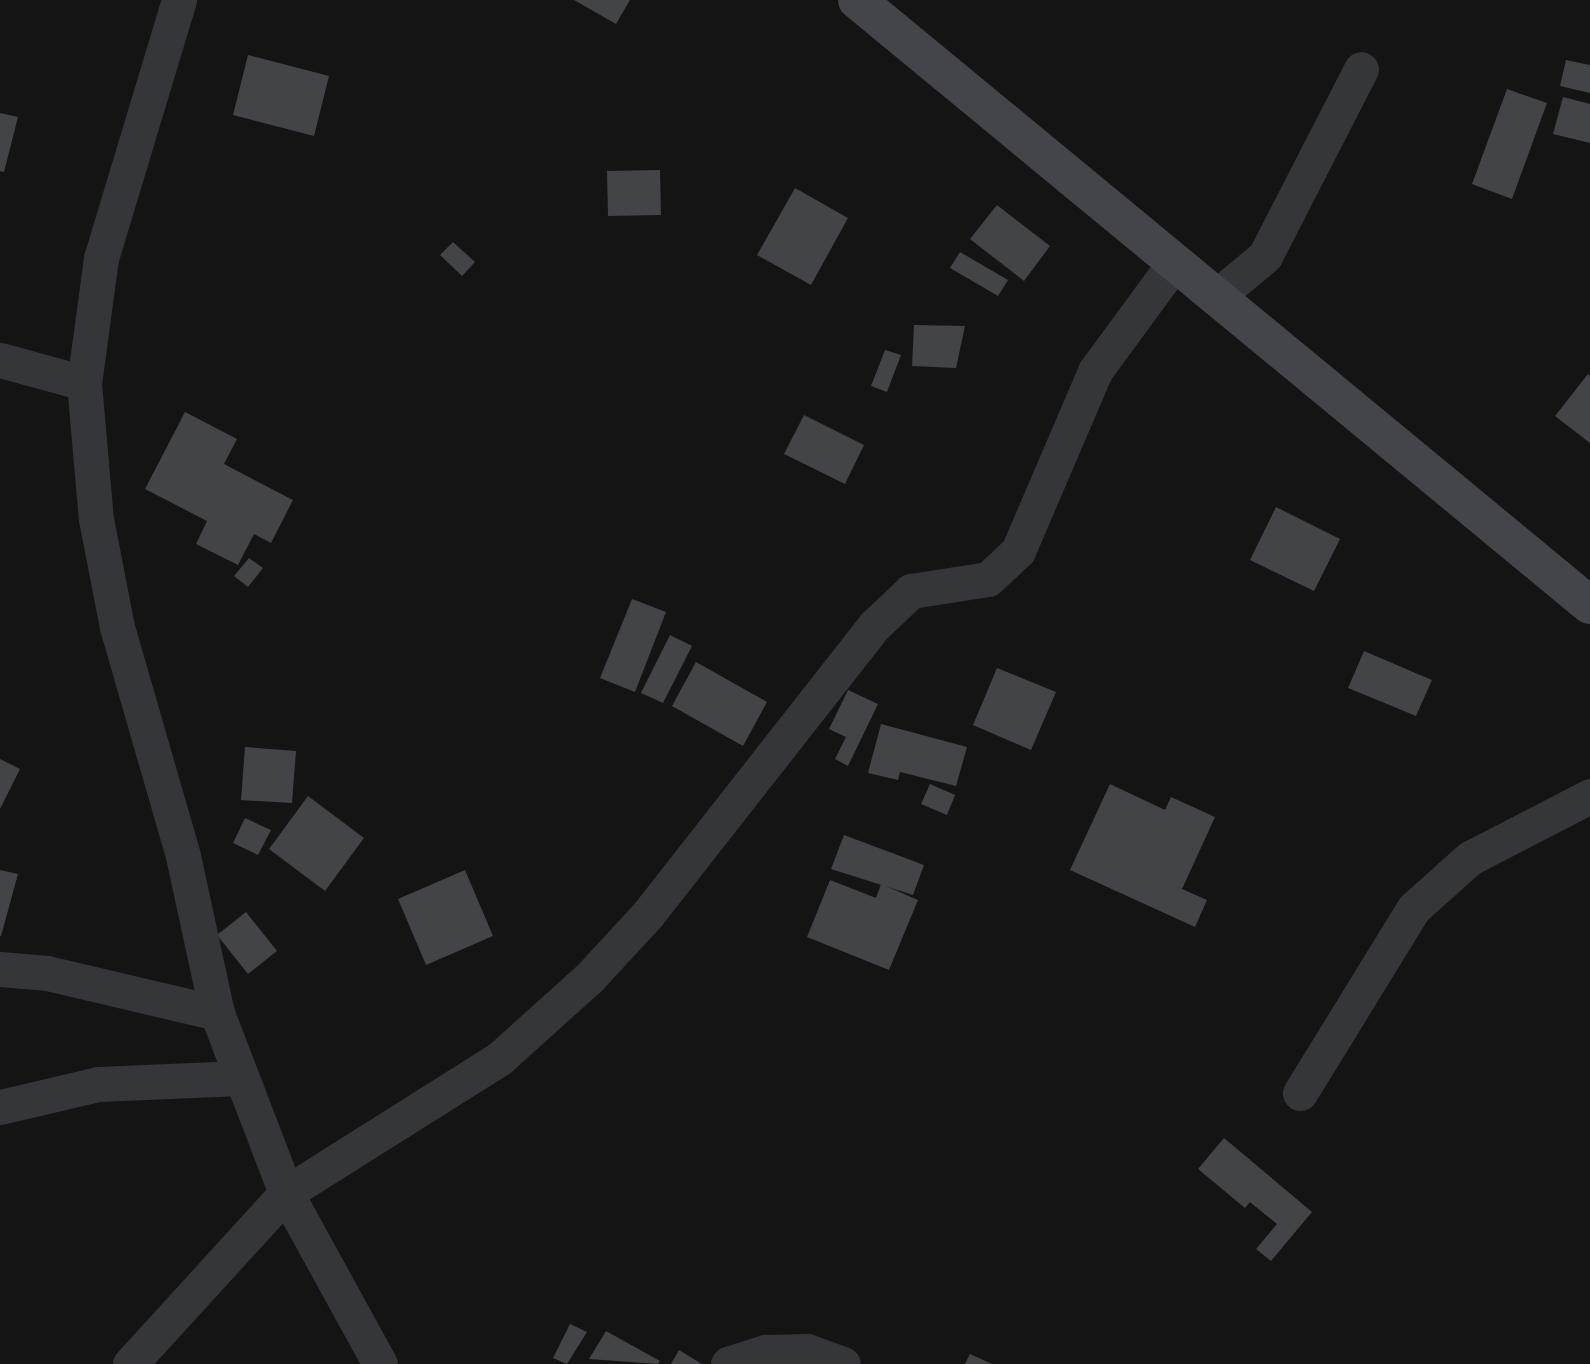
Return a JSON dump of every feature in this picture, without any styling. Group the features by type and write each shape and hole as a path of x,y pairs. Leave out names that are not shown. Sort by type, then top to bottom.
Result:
{"main road":[{"path":"857,0 1590,605"}],"street":[{"path":"179,0 104,247 84,383 96,519 117,627 183,856 217,1013 286,1193 380,1364"},
{"path":"1216,297 1265,256 1361,69"},
{"path":"130,1364 286,1193 500,1058 589,978 648,914 875,625 911,591 988,579 1018,551 1095,371 1175,262"},
{"path":"0,359 84,383"},
{"path":"1300,1093 1414,908 1470,858 1590,796"},
{"path":"0,969 47,973 217,1013"},
{"path":"0,1107 98,1084 240,1078"},
{"path":"728,1364 766,1352 807,1351 843,1364"}],"building":[{"path":"574,0 630,0 616,24"},
{"path":"248,55 329,76 314,136 233,115"},
{"path":"1566,60 1590,65 1590,93 1560,86"},
{"path":"1507,89 1547,103 1512,199 1472,184"},
{"path":"1563,97 1590,104 1590,143 1553,134"},
{"path":"0,113 18,117 4,172 0,171"},
{"path":"660,170 661,215 608,216 607,171"},
{"path":"795,188 848,218 811,285 757,255"},
{"path":"997,205 1050,246 1024,281 970,239"},
{"path":"453,242 475,262 462,276 440,255"},
{"path":"960,252 1008,280 998,296 950,268"},
{"path":"914,325 965,326 956,368 912,366"},
{"path":"885,350 901,355 887,392 871,386"},
{"path":"1588,374 1590,376 1590,443 1555,416"},
{"path":"185,412 237,439 224,464 293,500 271,543 254,534 238,565 196,544 207,521 145,489"},
{"path":"804,415 864,445 845,484 784,454"},
{"path":"1276,507 1340,539 1314,591 1250,560"},
{"path":"249,558 263,568 248,587 234,576"},
{"path":"632,599 666,612 635,692 600,678"},
{"path":"670,635 692,646 663,703 641,693"},
{"path":"1364,651 1432,680 1416,716 1348,688"},
{"path":"696,662 767,702 743,746 672,706"},
{"path":"997,668 1056,692 1031,750 973,725"},
{"path":"848,690 878,704 848,766 835,759 846,737 829,729"},
{"path":"881,724 967,747 956,786 900,772 898,780 868,773"},
{"path":"245,747 296,751 292,803 241,800"},
{"path":"0,759 20,769 0,809"},
{"path":"930,784 955,795 947,815 921,804"},
{"path":"1110,784 1165,810 1171,797 1215,817 1182,889 1207,900 1195,927 1070,870"},
{"path":"308,796 364,838 325,891 269,849"},
{"path":"245,818 271,830 258,855 233,843"},
{"path":"844,835 924,865 913,895 831,869"},
{"path":"0,870 18,874 1,936 0,936"},
{"path":"465,870 493,936 426,965 398,899"},
{"path":"830,880 876,898 881,884 918,900 889,970 807,937"},
{"path":"246,912 277,951 248,974 217,935"},
{"path":"1224,1138 1312,1212 1271,1261 1256,1249 1277,1224 1250,1202 1245,1208 1198,1169"},
{"path":"570,1324 587,1332 567,1364 553,1358"},
{"path":"606,1331 660,1361 658,1364 589,1359"},
{"path":"679,1350 702,1364 671,1364"},
{"path":"970,1354 992,1364 965,1364"}]}
